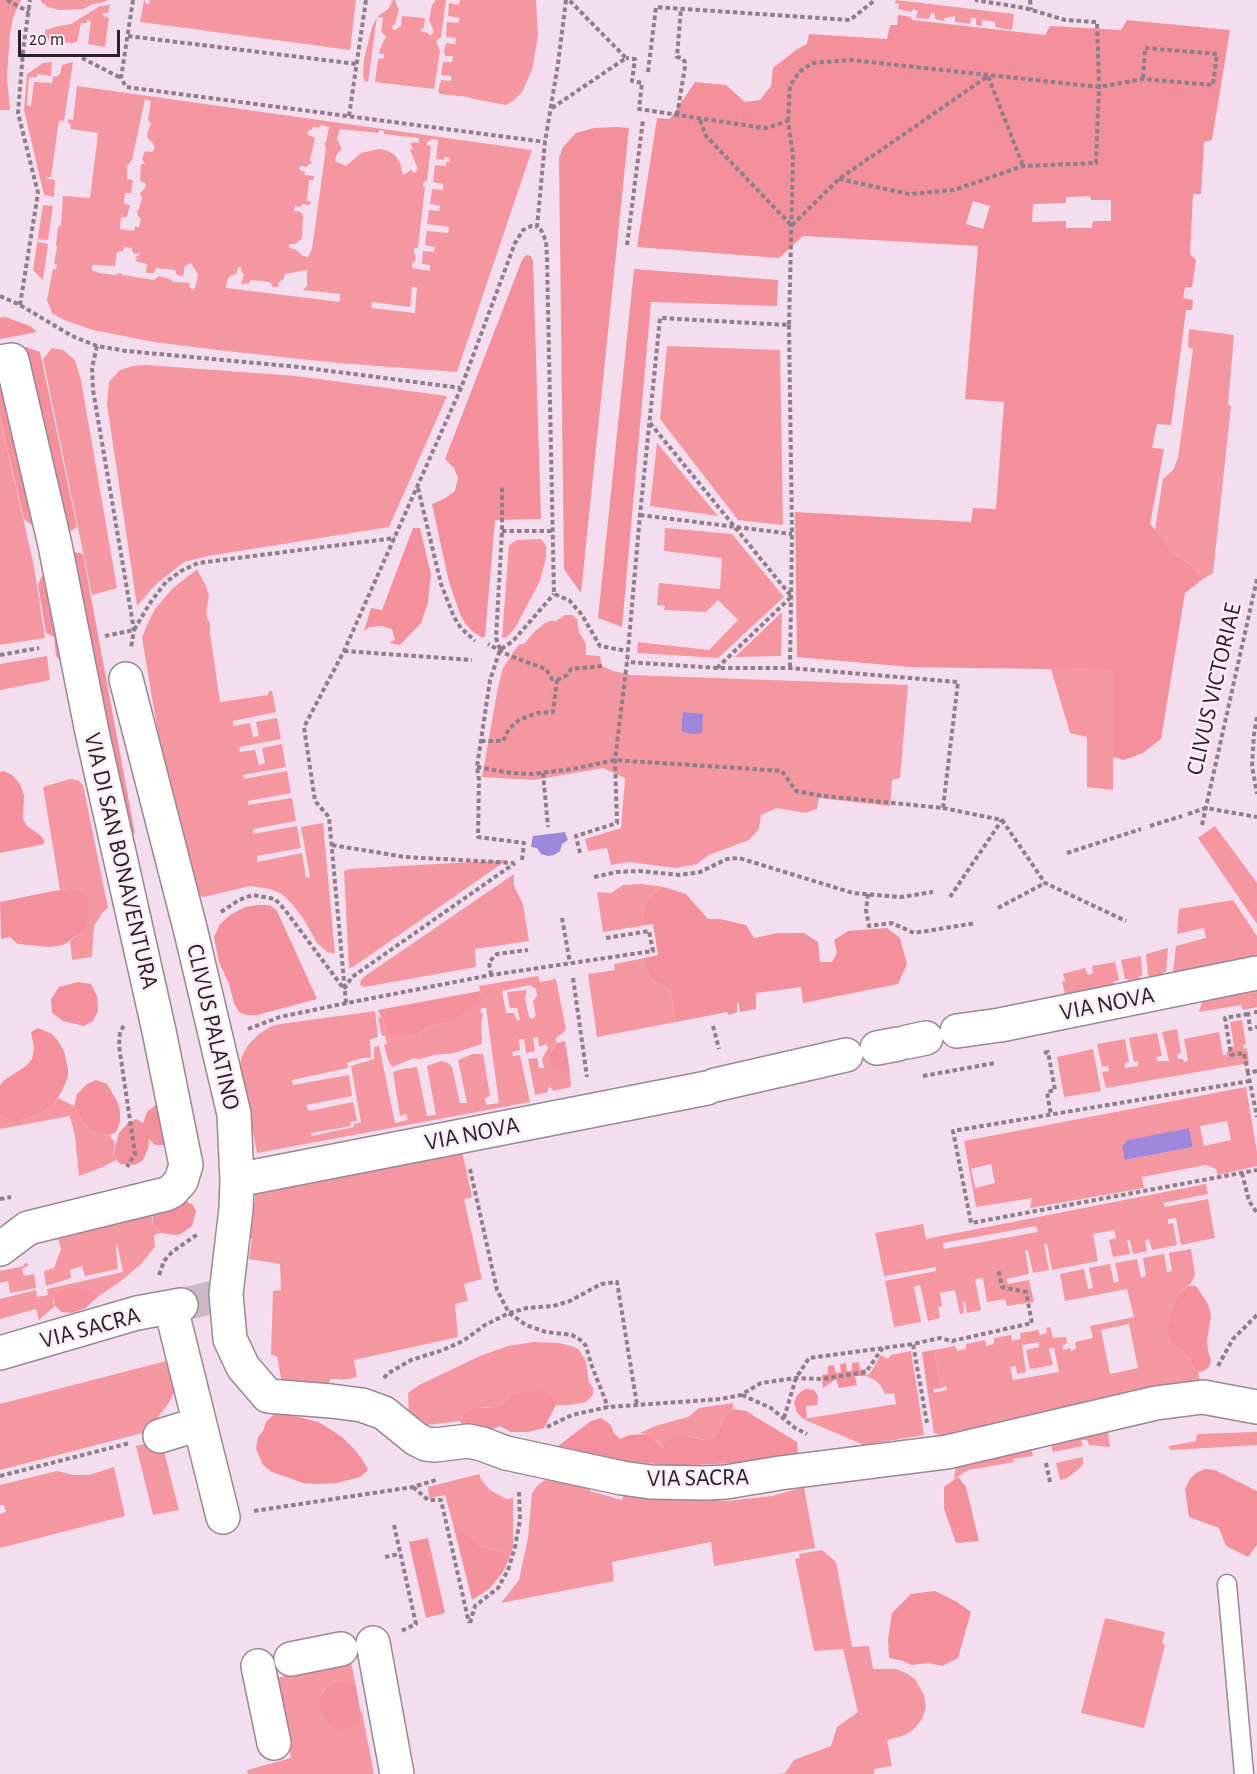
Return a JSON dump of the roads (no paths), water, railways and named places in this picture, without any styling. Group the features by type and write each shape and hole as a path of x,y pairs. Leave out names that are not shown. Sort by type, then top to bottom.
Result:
{"street":[{"name":"VIA DI SAN BONAVENTURA","path":"0,362 12,360 55,545 92,732 159,1031 186,1165 181,1181 166,1194 28,1228 0,1249"},
{"name":"CLIVUS PALATINO","path":"126,679 191,932 234,1114 237,1194 223,1295 230,1340 243,1367 224,1407"},
{"name":"VIA NOVA","path":"237,1194 902,1043 1257,973"},
{"name":"VIA SACRA","path":"0,1353 137,1313 176,1307 183,1357 224,1407 331,1401 362,1405 384,1413 416,1439 426,1444 468,1441 518,1456 595,1473 651,1482 726,1482 958,1449 1156,1403 1203,1397 1257,1407"},
{"path":"160,1436 224,1407 223,1517"},
{"path":"373,1643 397,1774"},
{"path":"291,1659 341,1649"},
{"path":"258,1666 273,1743"}],"lane":[{"path":"1227,1584 1244,1774"}],"tunnel":[{"path":"181,1305 214,1297"}]}
